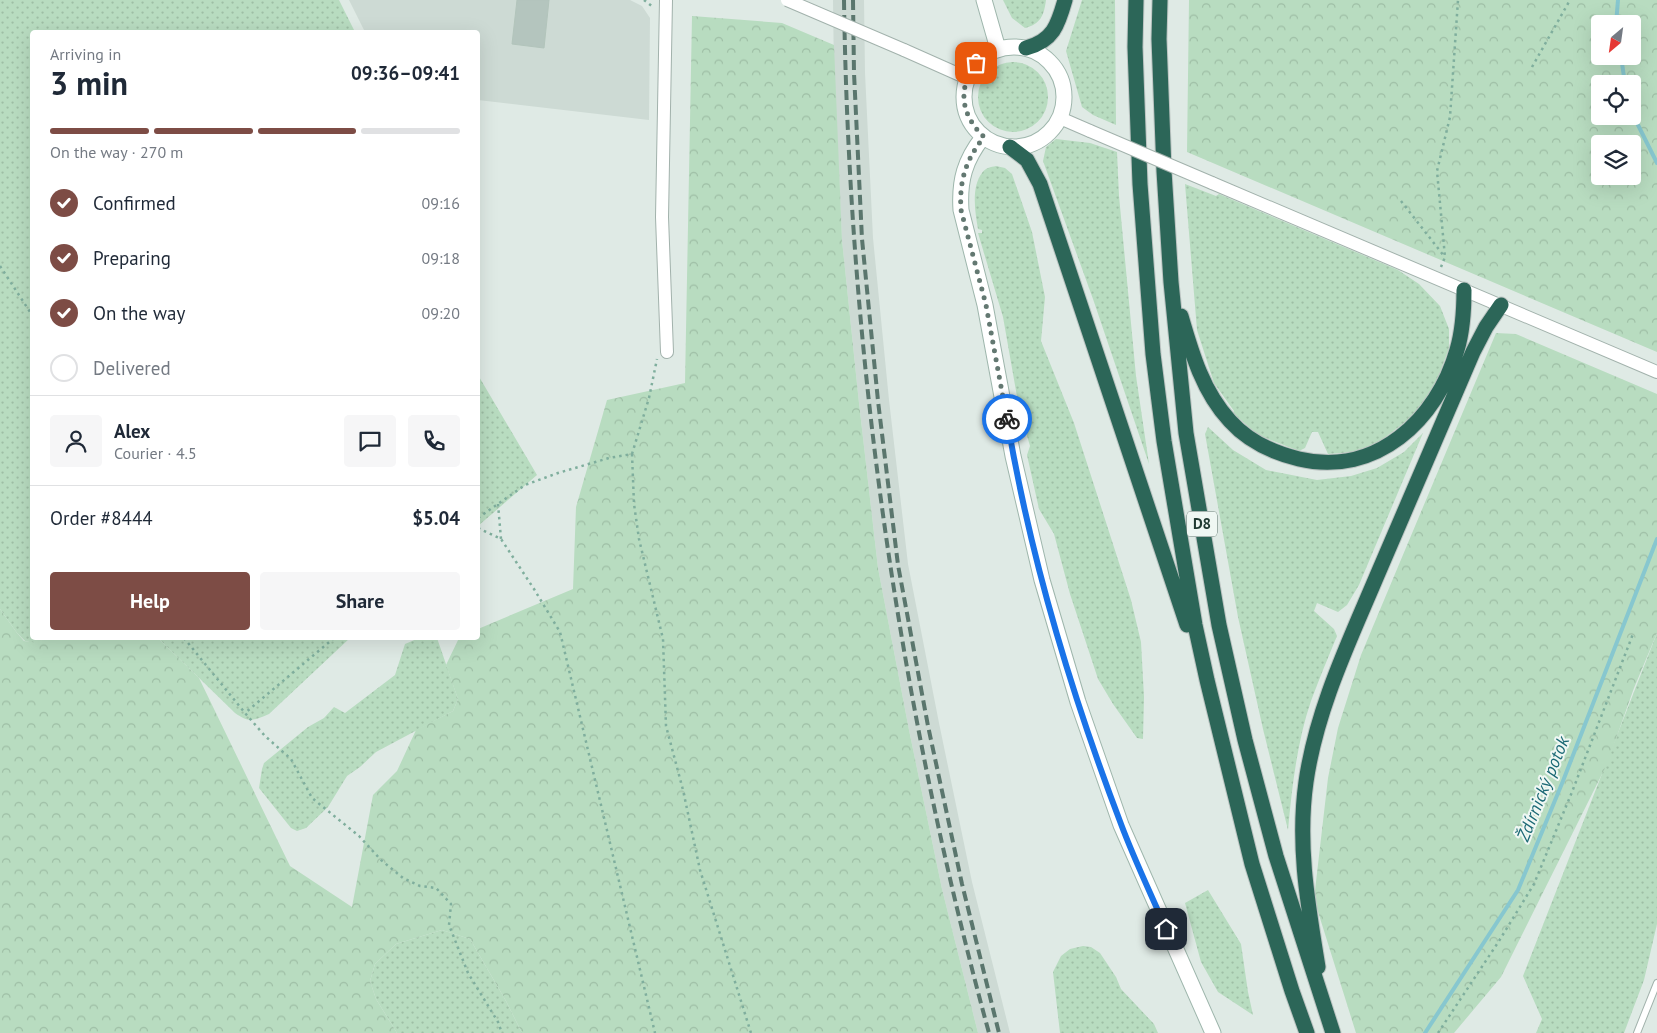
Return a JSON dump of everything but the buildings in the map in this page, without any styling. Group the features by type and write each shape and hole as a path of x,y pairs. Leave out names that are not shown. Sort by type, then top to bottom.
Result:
{"highway":[{"path":"1026,48 1043,42 1048,37 1057,23 1065,0"},
{"name":"D8","path":"1136,0 1135,47 1140,184 1153,354 1164,441 1195,625 1207,680 1252,864 1307,1033"},
{"name":"D8","path":"1160,0 1159,39 1163,152 1171,282 1186,433 1219,625 1245,740 1276,856 1333,1033"},
{"path":"1010,147 1022,154 1027,160 1040,184 1135,466 1162,554 1207,680"},
{"path":"1171,282 1199,371 1208,392 1231,422 1245,435 1274,451 1309,461 1327,462 1359,458 1374,453 1400,438 1424,414 1440,390 1455,357 1462,328 1464,290"},
{"path":"1327,1017 1308,908 1302,853 1305,791 1313,746 1322,713 1353,631 1473,352 1486,327 1501,305"}],"street":[{"path":"663,353 662,217 666,0"},
{"path":"787,0 967,78"},
{"path":"984,0 998,49"},
{"path":"1007,47 1026,48 1044,56 1057,70 1061,79 1064,99 1060,118 1040,140 1026,146 1010,147 996,144 984,137 970,120 965,110 964,94 967,78 976,63 990,52 1007,47"},
{"path":"1060,118 1657,372"},
{"path":"984,137 965,167 960,197 961,210 986,305 1013,456 1042,580 1078,702 1121,825 1213,1033"}],"lane":[{"path":"1637,1033 1657,983"}],"path":[{"path":"1401,201 1445,258 1437,172 1450,118 1458,0"},
{"path":"1532,67 1570,0"},
{"path":"0,266 30,312"},
{"path":"663,353 632,454 634,504 639,539 663,638 666,726 683,790 700,870 751,1033"},
{"path":"480,517 525,485 609,458 632,454"},
{"path":"498,504 501,539 560,632 655,1033"},
{"path":"480,529 501,539"},
{"path":"1438,1033 1534,884 1633,634"},
{"path":"186,640 265,736 290,759 312,798 359,836 381,860 403,878 420,886 436,888 451,904 449,925 468,973 498,1022 502,1033"},
{"path":"245,713 332,640"}],"shaded area":[{"path":"349,0 630,0 642,6 650,18 649,120 480,100 480,30 364,30"},
{"path":"833,0 864,0 865,73 873,238 908,564 972,882 1010,1033 978,1033 942,889 878,568 842,240 834,74"}],"green space":[{"path":"0,0 339,0 354,30 30,30 30,640 42,640 38,644 25,641 0,609"},
{"path":"1003,0 1046,0 1041,18 1035,24 1025,28 1012,18"},
{"path":"1082,0 1115,0 1116,125 1093,115 1082,107 1066,51"},
{"path":"1189,0 1657,0 1657,352 1187,152"},
{"path":"692,16 782,23 834,45 842,240 878,568 942,889 978,1033 522,1033 470,939 442,930 396,944 375,964 370,981 376,999 397,1033 0,1033 0,609 24,641 38,643 42,640 160,640 199,678 290,866 352,907 373,795 397,771 416,730 453,711 458,699 446,665 458,640 480,640 480,628 573,589 576,507 607,400 685,383"},
{"path":"1020,62 1033,68 1042,77 1046,83 1048,97 1046,111 1038,122 1027,130 1006,132 999,130 988,122 980,111 978,90 980,83 988,72 999,64"},
{"path":"1056,139 1090,143 1117,152 1119,196 1136,376 1149,464 1093,299 1043,161 1046,147"},
{"path":"996,166 1005,168 1012,174 1032,232 1045,297 1041,341 1074,423 1131,600 1141,642 1144,697 1143,739 1137,738 1098,679 1070,594 1054,534 1039,509 1027,455 1030,446 1019,408 1003,317 978,233 982,233 982,230 978,229 976,215 976,185 983,171"},
{"path":"1185,184 1216,196 1219,194 1398,270 1419,284 1440,306 1449,329 1449,348 1438,378 1417,413 1375,445 1355,452 1328,454 1318,432 1312,432 1305,448 1299,451 1258,435 1233,413 1234,411 1214,383 1197,330"},
{"path":"1496,333 1516,334 1657,394 1657,633 1634,688 1607,764 1501,977 1454,1033 1356,1033 1314,899 1328,778 1338,728 1361,655"},
{"path":"480,378 537,475 480,524"},
{"path":"1208,427 1233,450 1266,470 1317,480 1351,476 1377,468 1404,452 1423,433 1359,585 1347,605 1338,612 1317,603 1314,611 1334,629 1337,636 1311,701 1302,732 1293,781 1288,830 1238,617 1205,434"},
{"path":"1657,633 1657,924 1644,980 1624,1033 1536,1033 1542,1019 1523,976"},
{"path":"160,640 348,640 269,714 248,720 235,713"},
{"path":"414,640 438,640 458,699 453,711 376,752 347,776 328,807 306,828 297,831 291,828 259,788 264,763 308,727 324,718 334,707 345,713 395,675 405,644"},
{"path":"1208,890 1241,944 1253,1015 1218,992 1201,962 1185,903"},
{"path":"442,930 470,939 522,1033 397,1033 376,999 370,981 375,964 396,944"},
{"path":"1083,946 1091,947 1100,953 1116,977 1121,989 1154,1024 1158,1033 1060,1033 1053,972 1061,956 1070,949"}],"waterway":[{"name":"Ždírnický potok","path":"1617,15 1618,0"},
{"name":"Ždírnický potok","path":"1622,65 1624,75"},
{"name":"Ždírnický potok","path":"1638,125 1657,163"},
{"name":"Ždírnický potok","path":"1425,1033 1518,890 1563,781 1657,539"}],"railway":[{"path":"844,0 848,131 856,261 868,391 884,521 904,650 928,779 989,1033"},
{"path":"853,0 854,73 862,239 878,401 898,565 928,726 962,884 999,1033"}],"way so far":[{"path":"976,63 967,78 964,88 965,110 976,129 984,137 965,167 961,185 961,210 986,305 1007,419"}],"route":[{"path":"1007,419 1013,456 1042,580 1078,702 1121,825 1166,929"}]}
